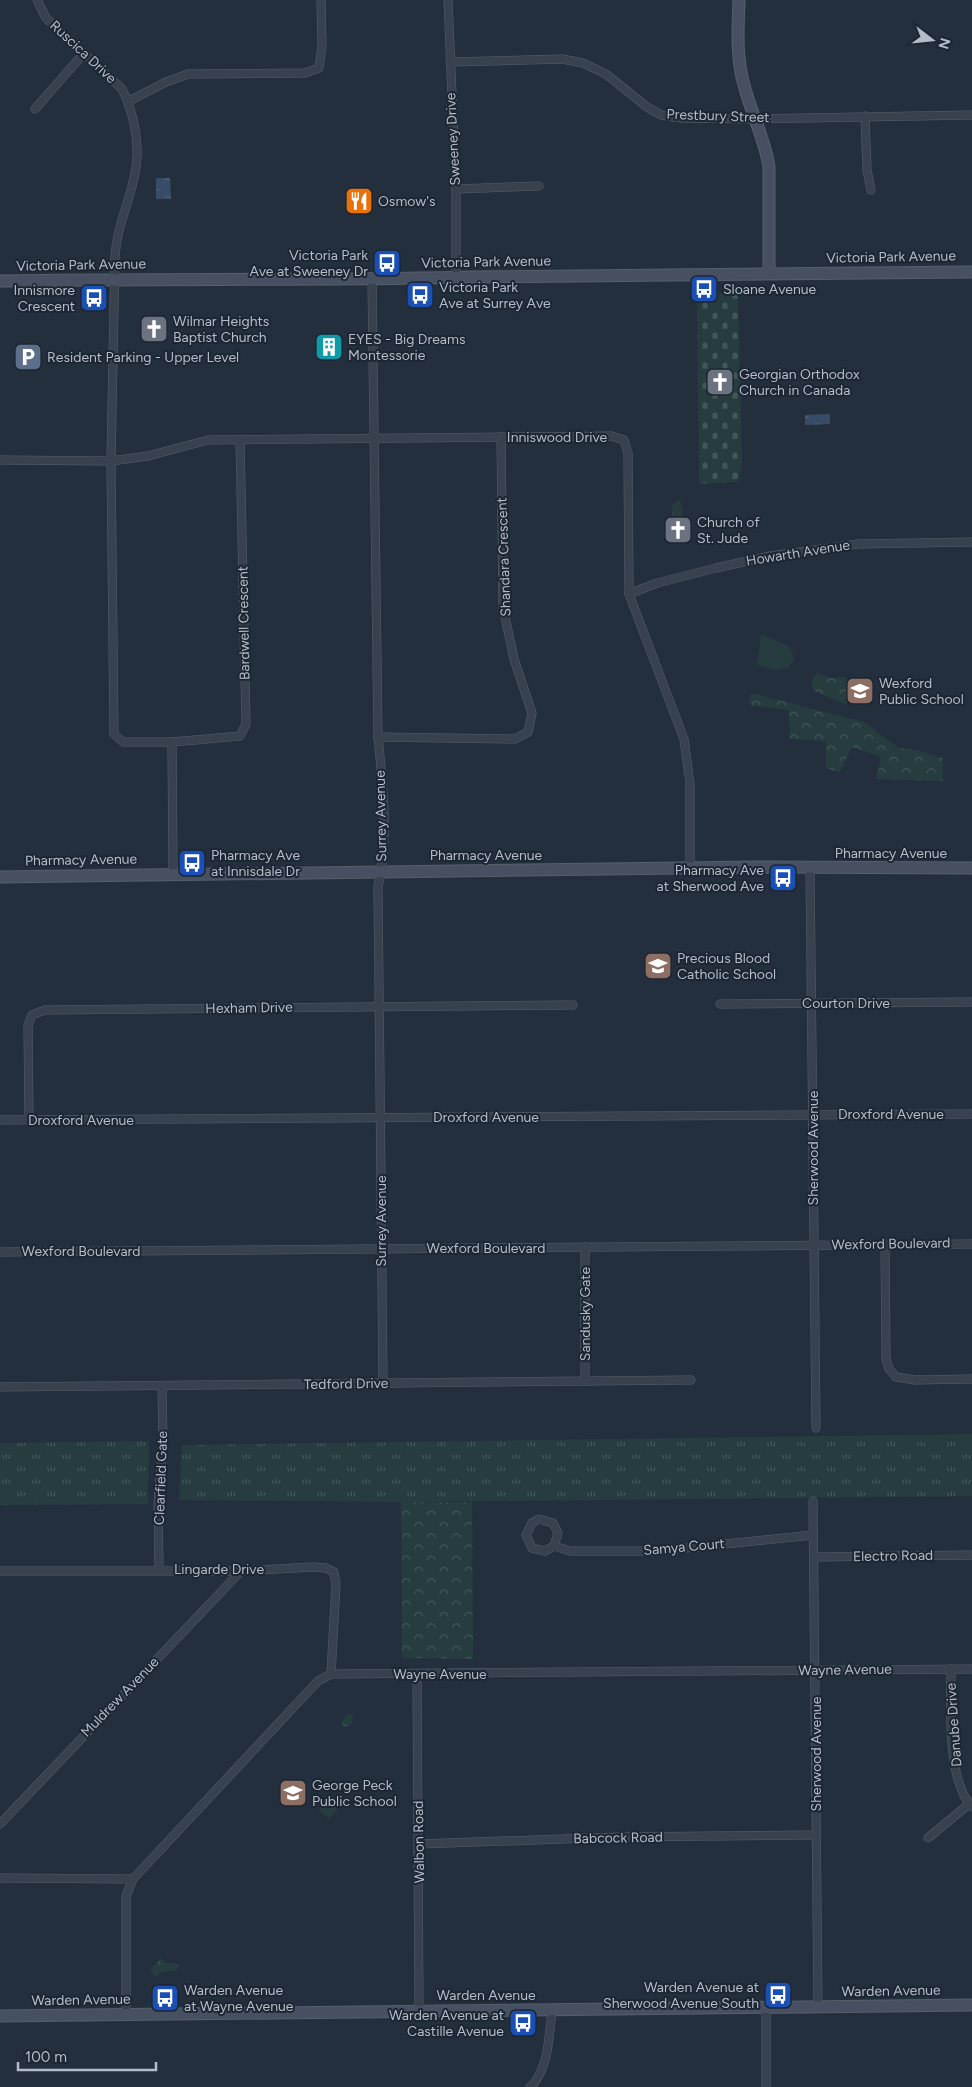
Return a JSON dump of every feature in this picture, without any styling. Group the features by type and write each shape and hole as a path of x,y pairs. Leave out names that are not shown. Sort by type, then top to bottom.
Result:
{"main road":[{"path":"739,0 738,56 754,119 762,135 769,167 770,273"},
{"name":"Victoria Park Avenue","path":"0,281 972,272"},
{"name":"Pharmacy Avenue","path":"0,877 173,873 810,867 972,868"},
{"name":"Warden Avenue","path":"0,2016 972,2005"}],"street":[{"name":"Ruscica Drive","path":"37,0 46,18 122,88 128,101 136,142 136,166 116,237 115,279"},
{"path":"128,101 166,82 188,74 305,73 319,68 322,46 321,0"},
{"name":"Sweeney Drive","path":"448,0 456,189 456,277"},
{"path":"35,109 84,53"},
{"name":"Prestbury Street","path":"450,62 562,59 576,62 606,74 647,107 661,115 681,118 754,119 972,115"},
{"path":"865,116 867,170 871,190"},
{"path":"456,189 539,186"},
{"path":"115,279 111,461 114,734 123,742 172,742 173,873"},
{"name":"Surrey Avenue","path":"372,279 378,737 384,796 384,852 378,887 383,1383"},
{"name":"Inniswood Drive","path":"0,460 111,461 148,456 208,440 612,436 624,440 628,454 629,594 684,739 690,783 690,869"},
{"name":"Shandara Crescent","path":"378,737 515,739 528,732 532,713 514,659 503,607 501,437"},
{"name":"Bardwell Crescent","path":"172,742 240,736 246,724 240,440"},
{"name":"Howarth Avenue","path":"629,594 657,583 780,555 858,544 972,542"},
{"name":"Sherwood Avenue","path":"810,867 816,1428"},
{"name":"Courton Drive","path":"720,1004 972,1002"},
{"name":"Hexham Drive","path":"29,1120 28,1026 32,1015 45,1010 573,1005"},
{"name":"Droxford Avenue","path":"0,1120 972,1114"},
{"path":"885,1244 886,1359 890,1369 896,1377 915,1380 972,1379"},
{"name":"Wexford Boulevard","path":"0,1252 972,1244"},
{"name":"Sandusky Gate","path":"585,1247 585,1381"},
{"name":"Tedford Drive","path":"0,1387 691,1380"},
{"name":"Clearfield Gate","path":"159,1569 158,1505 163,1441 162,1386"},
{"name":"Sherwood Avenue","path":"814,1501 818,2006"},
{"name":"Samya Court","path":"554,1546 558,1533 552,1523 540,1519 532,1523 526,1535 532,1548 545,1551 554,1546 570,1551 657,1551 814,1535"},
{"name":"Electro Road","path":"815,1557 972,1555"},
{"name":"Lingarde Drive","path":"0,1571 159,1569 241,1571 326,1568 334,1572 336,1584 332,1674"},
{"name":"Muldrew Avenue","path":"0,1824 241,1571"},
{"name":"Danube Drive","path":"951,1669 954,1764 971,1805"},
{"name":"Wayne Avenue","path":"332,1674 972,1669"},
{"path":"126,2014 126,1896 133,1879 318,1681 332,1674"},
{"name":"Walbon Road","path":"417,1674 419,2010"},
{"path":"928,1838 971,1805"},
{"name":"Babcock Road","path":"419,1844 817,1835"},
{"path":"0,1878 133,1879"},
{"path":"766,2008 766,2087"},
{"path":"530,2087 536,2082 545,2058 552,2011"}],"green space":[{"path":"738,293 742,463 738,482 699,484 697,294"},
{"path":"680,501 683,513 680,518 672,516 673,503"},
{"path":"761,634 790,647 794,659 789,667 776,671 757,665"},
{"path":"817,673 830,678 845,677 850,689 849,702 844,704 814,691 812,681"},
{"path":"751,693 864,722 897,747 943,758 943,781 876,779 881,757 852,747 840,772 826,768 826,741 790,739 789,710 749,705"},
{"path":"972,1434 972,1496 401,1502 179,1500 182,1445"},
{"path":"149,1441 148,1504 0,1505 0,1443"},
{"path":"401,1502 472,1502 473,1659 402,1658"},
{"path":"348,1713 353,1717 352,1722 344,1727 341,1723"},
{"path":"330,1796 340,1805 329,1819 318,1810"},
{"path":"161,1958 166,1963 179,1965 177,1970 161,1972 156,1978 150,1970"}],"water":[{"path":"156,178 170,178 171,199 156,199"},
{"path":"830,414 830,424 805,425 805,415"}],"place":[{"name":"Osmow's","path":"359,201"},
{"name":"Victoria Park Ave at Sweeney Dr","path":"387,263"},
{"name":"Sloane Avenue","path":"704,289"},
{"name":"Victoria Park Ave at Surrey Ave","path":"420,295"},
{"name":"Innismore Crescent","path":"94,298"},
{"name":"Wilmar Heights Baptist Church","path":"154,329"},
{"name":"EYES - Big Dreams Montessorie","path":"329,347"},
{"name":"Resident Parking - Upper Level","path":"28,357"},
{"name":"Georgian Orthodox Church in Canada","path":"720,382"},
{"name":"Church of St. Jude","path":"678,530"},
{"name":"Wexford Public School","path":"860,691"},
{"name":"Pharmacy Ave at Innisdale Dr","path":"192,863"},
{"name":"Pharmacy Ave at Sherwood Ave","path":"783,878"},
{"name":"Precious Blood Catholic School","path":"658,966"},
{"name":"George Peck Public School","path":"293,1793"},
{"name":"Warden Avenue at Sherwood Avenue South","path":"778,1995"},
{"name":"Warden Avenue at Wayne Avenue","path":"165,1998"},
{"name":"Warden Avenue at Castille Avenue","path":"523,2023"}]}
